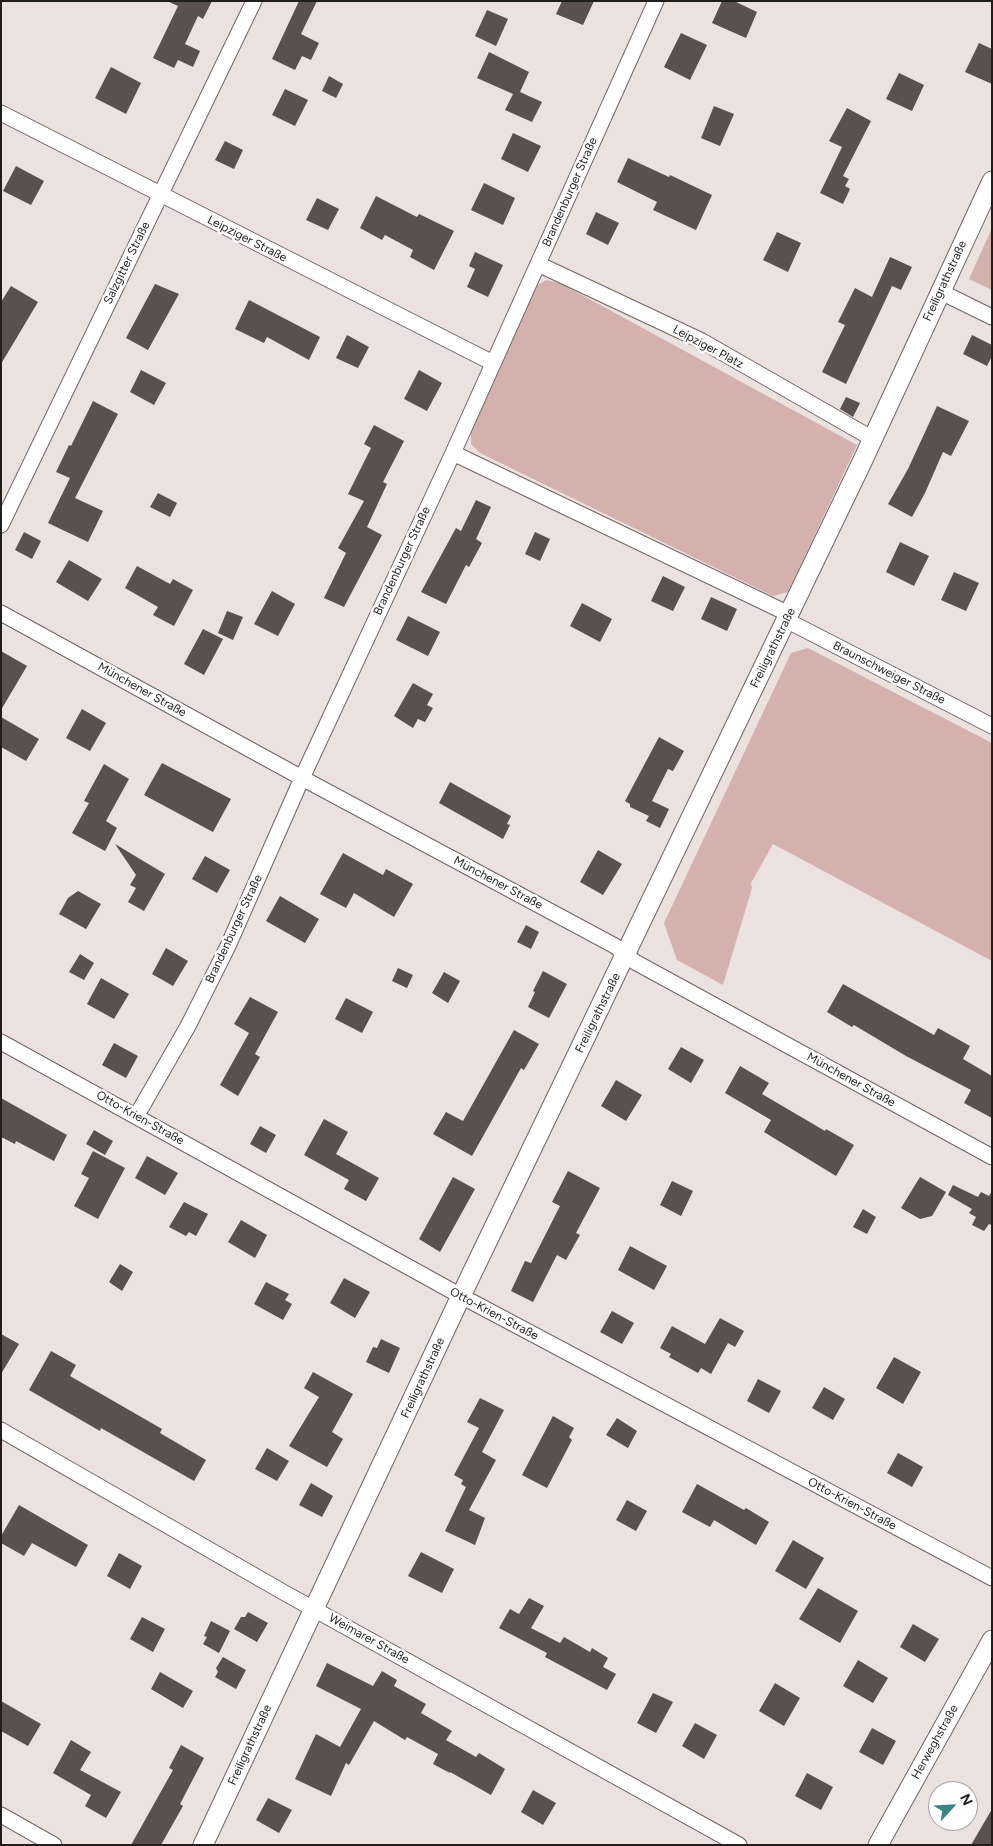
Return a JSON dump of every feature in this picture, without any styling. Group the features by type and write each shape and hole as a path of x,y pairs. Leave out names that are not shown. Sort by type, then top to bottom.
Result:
{"street":[{"name":"Salzgitter Straße","path":"1,525 254,1"},
{"name":"Brandenburger Straße","path":"137,1115 188,1026 228,946 302,778 453,453 656,1"},
{"name":"Leipziger Straße","path":"1,113 493,363"},
{"name":"Freiligrathstraße","path":"203,1845 461,1296 873,439 939,291 992,181"},
{"name":"Leipziger Platz","path":"538,264 702,341 873,439"},
{"path":"939,291 992,317"},
{"path":"453,453 788,617"},
{"name":"Münchener Straße","path":"1,613 302,778 615,946 635,962 992,1157"},
{"name":"Braunschweiger Straße","path":"788,617 992,726"},
{"name":"Otto-Krien-Straße","path":"1,1042 137,1115 461,1296 992,1578"},
{"name":"Weimarer Straße","path":"1,1430 315,1609 739,1845"},
{"name":"Herweghstraße","path":"878,1845 992,1640"},
{"path":"1,1815 54,1845"}],"shaded area":[{"path":"992,228 992,290 969,279"},
{"path":"546,280 560,283 857,445 788,592 773,596 480,453 471,444 471,432 536,286"},
{"path":"808,648 992,743 992,961 773,844 751,883 752,888 723,985 677,960 664,923 791,653"}],"building":[{"path":"167,1 212,1 203,19 198,16 185,44 200,51 193,67 178,60 174,68 153,58 178,6"},
{"path":"299,1 317,1 301,34 319,43 311,60 302,56 295,70 272,59"},
{"path":"562,1 594,1 583,25 556,14"},
{"path":"722,1 734,1 757,12 746,38 712,23"},
{"path":"487,10 508,19 496,46 475,36"},
{"path":"681,33 707,45 690,80 664,67"},
{"path":"979,43 992,49 992,84 965,72"},
{"path":"489,52 529,72 520,92 542,102 532,122 505,110 513,94 477,78"},
{"path":"111,67 141,83 126,114 95,98"},
{"path":"899,73 924,85 912,111 886,99"},
{"path":"329,76 343,84 336,98 322,91"},
{"path":"285,89 308,100 295,126 272,115"},
{"path":"714,106 734,114 720,146 701,138"},
{"path":"847,108 871,121 843,176 849,179 845,186 850,189 843,204 820,193 842,147 829,141"},
{"path":"513,133 541,146 528,172 501,159"},
{"path":"225,141 243,150 234,169 215,160"},
{"path":"628,158 712,195 696,230 653,210 657,202 617,182"},
{"path":"16,166 44,181 31,205 3,191"},
{"path":"484,183 515,198 503,225 471,210"},
{"path":"376,196 417,217 419,214 454,231 434,270 410,257 413,250 385,235 382,240 360,228"},
{"path":"317,198 339,209 328,230 306,220"},
{"path":"596,212 619,223 608,245 586,234"},
{"path":"777,232 801,243 788,272 763,260"},
{"path":"475,252 503,265 488,297 467,287 475,269 469,266"},
{"path":"890,257 912,267 901,290 892,286 846,384 822,372 845,325 838,322 855,288 872,297"},
{"path":"155,284 179,294 148,350 126,338"},
{"path":"11,286 38,302 1,364 1,302"},
{"path":"249,300 320,337 309,360 267,337 264,343 235,329"},
{"path":"347,335 369,347 358,368 336,358"},
{"path":"972,335 992,345 992,356 987,366 963,354"},
{"path":"141,370 166,383 154,405 130,392"},
{"path":"419,370 442,383 427,411 404,399"},
{"path":"846,397 860,403 853,417 840,409"},
{"path":"93,401 118,414 75,498 103,511 88,542 48,523 70,478 56,472"},
{"path":"937,406 969,421 951,456 943,452 912,517 888,504 908,469"},
{"path":"374,425 404,441 383,482 387,484 367,527 382,535 344,607 324,598 346,553 338,548 364,501 348,494 371,448 364,444"},
{"path":"158,493 177,503 170,517 150,507"},
{"path":"476,500 491,507 476,539 482,543 469,567 466,565 446,604 421,592 456,528 461,531"},
{"path":"24,532 41,541 32,559 15,550"},
{"path":"535,532 550,539 540,561 525,554"},
{"path":"900,542 929,556 914,586 886,572"},
{"path":"69,560 102,579 88,601 56,582"},
{"path":"137,566 170,584 173,579 193,590 174,626 153,615 158,607 125,588"},
{"path":"954,572 979,583 966,611 941,600"},
{"path":"663,576 685,587 673,611 651,601"},
{"path":"272,591 295,604 278,636 254,624"},
{"path":"711,597 737,609 727,631 701,619"},
{"path":"582,603 612,619 600,642 570,626"},
{"path":"227,611 243,617 233,640 218,633"},
{"path":"408,616 440,632 428,656 396,640"},
{"path":"203,629 223,639 204,675 184,664"},
{"path":"1,651 27,666 1,710"},
{"path":"413,683 433,694 427,705 433,708 425,722 418,719 413,728 394,716"},
{"path":"82,709 106,723 90,751 66,738"},
{"path":"1,717 39,739 26,761 1,747"},
{"path":"659,737 684,751 673,771 668,769 652,801 669,809 660,828 646,821 649,816 630,807 630,804 625,801"},
{"path":"162,763 231,799 213,832 144,795"},
{"path":"104,764 129,779 106,821 117,828 105,851 72,833 89,803 84,801"},
{"path":"450,782 511,816 507,824 510,825 503,839 439,803"},
{"path":"115,844 165,874 144,911 128,902 136,888 130,885 136,875"},
{"path":"598,850 622,864 603,895 580,882"},
{"path":"343,853 383,875 386,869 413,884 394,917 354,893 346,908 320,894"},
{"path":"205,856 230,870 217,893 192,879"},
{"path":"78,891 101,904 86,929 59,914 68,898"},
{"path":"280,896 319,919 305,943 266,921"},
{"path":"526,925 539,932 531,949 517,942"},
{"path":"166,948 188,961 173,986 152,974"},
{"path":"80,954 94,963 84,980 69,972"},
{"path":"398,968 413,975 407,988 392,981"},
{"path":"543,971 567,984 549,1018 528,1007 535,992 533,991"},
{"path":"444,972 460,981 448,1003 432,993"},
{"path":"101,978 129,994 114,1019 87,1004"},
{"path":"843,984 934,1035 938,1028 970,1046 963,1059 992,1076 992,1118 964,1103 971,1090 827,1012"},
{"path":"250,997 278,1012 255,1054 260,1057 238,1096 220,1085 249,1033 234,1024"},
{"path":"346,998 373,1012 362,1033 335,1019"},
{"path":"514,1030 539,1044 524,1070 521,1068 472,1156 433,1134 446,1112 463,1121"},
{"path":"114,1043 138,1056 126,1078 102,1065"},
{"path":"681,1047 704,1060 691,1083 668,1069"},
{"path":"740,1066 769,1083 762,1094 825,1131 826,1129 854,1145 836,1176 764,1132 771,1120 725,1093"},
{"path":"616,1080 642,1095 626,1121 601,1106"},
{"path":"1,1098 67,1135 54,1161 16,1141 15,1144 1,1137"},
{"path":"324,1119 348,1132 336,1154 379,1178 366,1201 344,1189 349,1180 304,1155"},
{"path":"260,1126 276,1135 266,1153 250,1144"},
{"path":"94,1130 113,1141 105,1155 86,1144"},
{"path":"93,1151 125,1168 98,1219 74,1206 89,1178 81,1174"},
{"path":"147,1156 178,1173 165,1195 135,1178"},
{"path":"568,1171 600,1188 576,1233 580,1235 566,1260 557,1255 533,1302 511,1291 525,1261 531,1263 560,1206 552,1202"},
{"path":"453,1177 475,1189 440,1252 419,1239"},
{"path":"920,1177 946,1192 932,1216 920,1219 901,1208"},
{"path":"672,1181 693,1191 681,1216 660,1205"},
{"path":"953,1185 978,1197 981,1192 989,1196 992,1191 992,1225 989,1224 984,1231 972,1225 976,1217 969,1213 972,1209 948,1195"},
{"path":"184,1202 208,1214 196,1236 189,1232 186,1236 169,1227"},
{"path":"863,1209 876,1217 867,1234 853,1227"},
{"path":"241,1220 267,1235 255,1258 228,1242"},
{"path":"630,1246 667,1266 654,1290 618,1270"},
{"path":"120,1264 133,1272 122,1291 109,1282"},
{"path":"344,1278 370,1292 355,1318 330,1303"},
{"path":"266,1282 289,1294 285,1300 292,1304 283,1320 254,1304"},
{"path":"612,1311 634,1323 622,1344 600,1332"},
{"path":"720,1318 744,1331 735,1347 728,1343 711,1374 701,1368 698,1373 669,1357 671,1354 660,1348 672,1326 705,1344"},
{"path":"1,1334 19,1344 1,1374"},
{"path":"381,1339 400,1348 389,1373 366,1362 373,1347 377,1348"},
{"path":"51,1351 76,1365 70,1376 162,1429 160,1433 206,1460 194,1481 101,1428 100,1431 29,1390"},
{"path":"894,1357 921,1372 903,1404 876,1388"},
{"path":"313,1372 353,1394 332,1432 343,1439 327,1467 289,1446 319,1397 304,1388"},
{"path":"758,1379 781,1391 769,1413 747,1401"},
{"path":"824,1387 845,1399 833,1420 812,1408"},
{"path":"480,1398 504,1410 482,1452 496,1460 469,1510 485,1518 475,1545 445,1531 466,1487 461,1484 463,1480 454,1475 479,1428 467,1422"},
{"path":"553,1416 574,1428 569,1437 572,1440 547,1488 522,1475"},
{"path":"617,1418 637,1431 628,1448 606,1435"},
{"path":"267,1448 289,1461 277,1481 255,1469"},
{"path":"898,1453 923,1467 912,1487 887,1473"},
{"path":"311,1483 333,1496 322,1517 299,1505"},
{"path":"697,1484 744,1510 746,1508 769,1522 756,1545 714,1520 710,1527 682,1512"},
{"path":"627,1500 647,1511 636,1531 616,1520"},
{"path":"19,1505 88,1545 76,1567 32,1543 24,1556 1,1543 1,1536"},
{"path":"793,1540 824,1558 806,1589 775,1571"},
{"path":"421,1552 454,1569 442,1593 408,1576"},
{"path":"119,1553 142,1566 130,1589 107,1576"},
{"path":"818,1588 858,1611 840,1643 799,1619"},
{"path":"529,1598 544,1606 531,1628 560,1643 564,1637 590,1652 592,1648 608,1658 603,1667 616,1674 607,1690 545,1657 547,1653 499,1628 510,1609 519,1614"},
{"path":"248,1612 268,1623 257,1642 234,1629 241,1617 245,1617"},
{"path":"142,1617 165,1629 153,1652 130,1639"},
{"path":"211,1621 230,1631 219,1653 203,1644 207,1637 204,1636"},
{"path":"913,1624 939,1639 925,1662 900,1647"},
{"path":"223,1657 246,1670 236,1689 215,1677 218,1672 216,1668"},
{"path":"858,1660 888,1678 873,1703 843,1686"},
{"path":"327,1663 373,1686 382,1671 397,1680 394,1686 426,1704 421,1713 452,1731 446,1740 476,1757 479,1753 505,1769 491,1795 433,1764 438,1754 407,1737 405,1740 374,1721 349,1765 346,1763 331,1796 295,1779 316,1734 340,1747 361,1709 316,1686"},
{"path":"160,1672 193,1691 183,1708 151,1689"},
{"path":"775,1683 800,1698 784,1726 759,1711"},
{"path":"653,1693 673,1702 656,1733 637,1723"},
{"path":"1,1701 41,1724 28,1746 1,1731"},
{"path":"695,1723 717,1735 704,1759 682,1746"},
{"path":"872,1728 896,1741 883,1765 859,1752"},
{"path":"71,1740 91,1752 80,1770 121,1792 106,1818 85,1806 91,1795 53,1773"},
{"path":"181,1745 204,1758 180,1804 183,1806 161,1845 131,1845 173,1770 169,1768"},
{"path":"807,1773 833,1787 821,1810 795,1796"},
{"path":"533,1790 556,1803 543,1825 521,1812"},
{"path":"268,1798 292,1810 279,1833 256,1820"},
{"path":"992,1809 992,1845 971,1845"}]}
